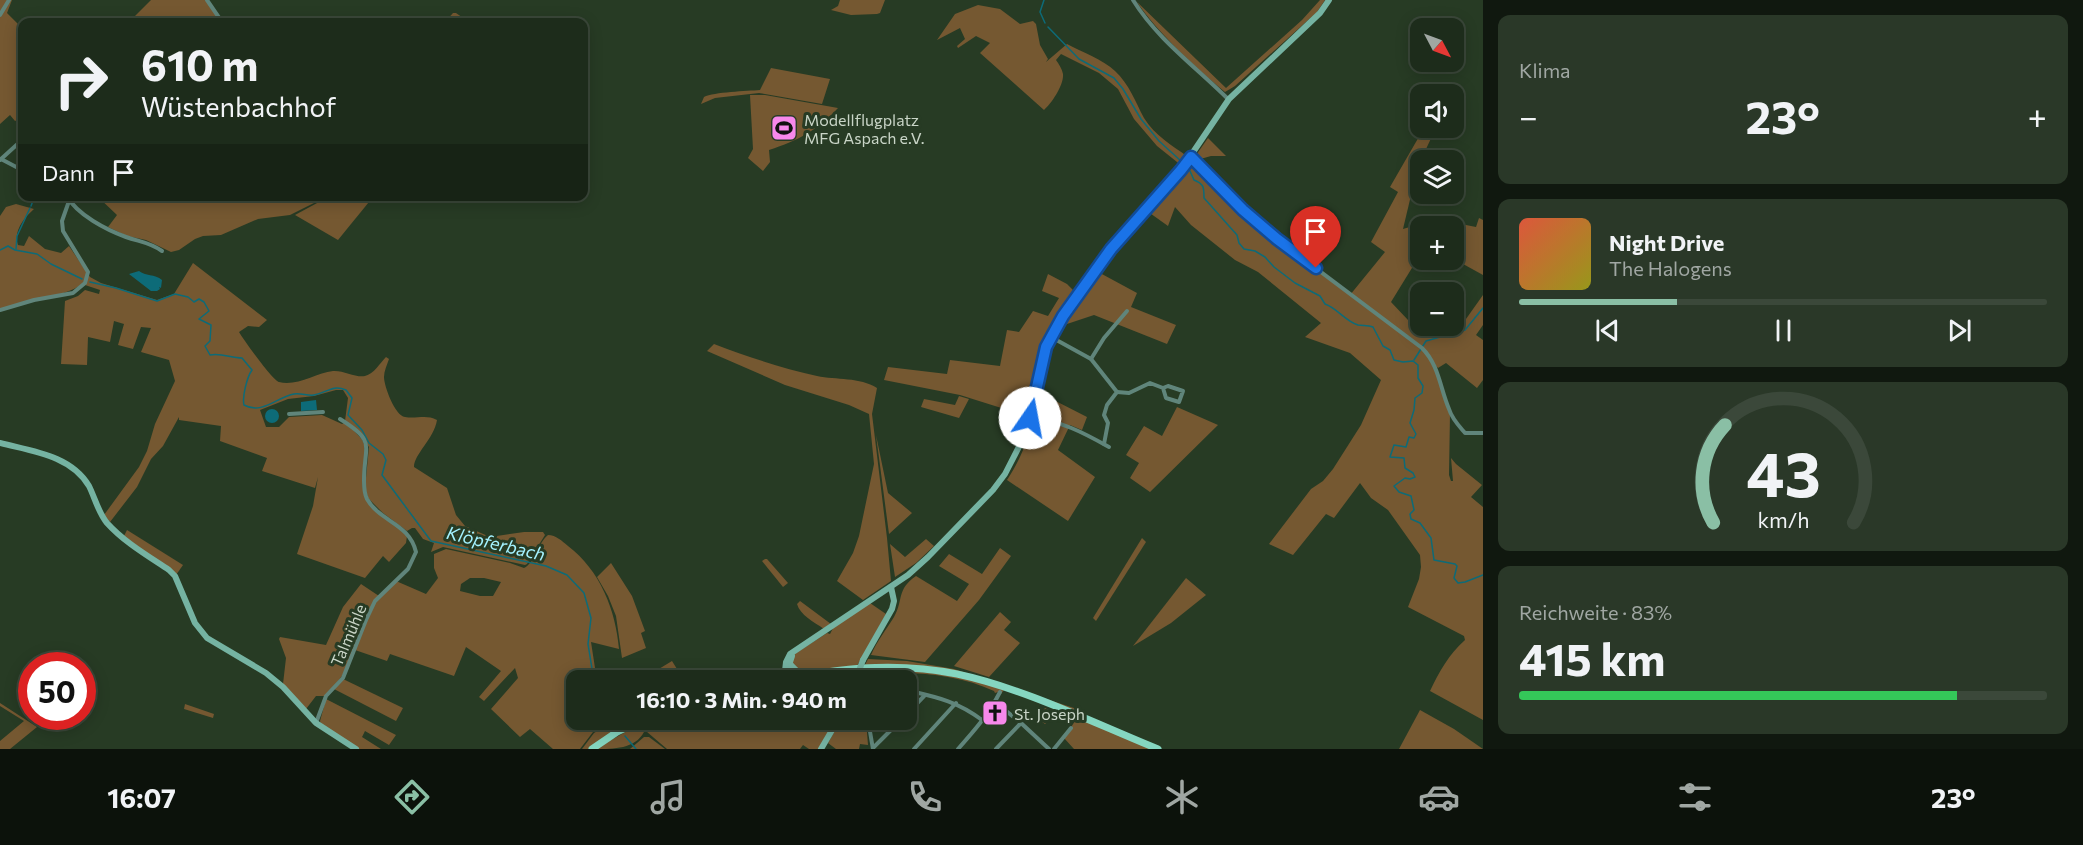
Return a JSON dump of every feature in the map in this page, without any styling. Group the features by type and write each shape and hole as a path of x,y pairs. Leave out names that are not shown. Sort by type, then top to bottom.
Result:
{"main road":[{"path":"786,670 787,658 797,650 891,587 928,558 993,490 1015,455 1030,418 1041,365 1051,337 1069,308 1111,249 1185,165 1229,99 1320,13 1329,0"},
{"path":"0,443 51,456 78,473 89,486 105,521 118,534 175,576 195,622 210,641 276,681 316,723 356,749"},
{"path":"859,670 892,609 894,601 891,587"},
{"path":"788,670 797,650"},
{"path":"790,662 795,670"},
{"path":"838,670 883,667 956,674 1018,692 1158,749"},
{"path":"592,749 621,730"},
{"path":"821,749 832,730"}],"street":[{"path":"0,15 9,0"},
{"path":"207,0 219,18"},
{"path":"1133,0 1144,18 1204,78 1229,99"},
{"path":"18,144 1,160 18,169"},
{"path":"1191,157 1228,197 1268,232 1421,347 1437,370 1454,419 1465,433 1483,433"},
{"path":"0,310 34,300 73,293 85,283 88,272 64,235 62,226 68,201"},
{"path":"70,201 86,217 126,237 144,241 162,251"},
{"path":"1091,359 1104,338 1127,311"},
{"path":"1051,337 1091,359 1117,392 1130,393 1150,383 1183,391 1179,402 1166,398 1163,388"},
{"path":"1104,444 1108,423 1104,415 1107,405 1117,392"},
{"path":"289,414 322,412"},
{"path":"1030,418 1056,422 1076,429 1109,447"},
{"name":"Talmühle","path":"316,723 326,696 343,678 375,601 408,569 416,552 407,532 373,506 368,499 364,489 364,471 368,447 360,434 340,419"},
{"path":"958,749 982,720 1000,692"},
{"path":"917,693 956,703 982,720"},
{"path":"917,704 926,695"},
{"path":"995,702 1049,749"},
{"path":"914,749 956,703"},
{"path":"996,749 1021,723"},
{"path":"1054,749 1071,728"},
{"path":"870,730 873,749"},
{"path":"873,749 891,730"}],"shaded area":[{"path":"0,0 12,0 7,13 18,24 18,120 15,121 10,115 0,124"},
{"path":"151,0 206,0 218,18 133,18"},
{"path":"840,0 885,0 880,13 851,15 831,10 838,6"},
{"path":"1320,0 1325,0 1317,12 1235,86 1225,92 1178,50 1137,2 1226,88 1302,20"},
{"path":"978,5 1000,9 1020,24 1033,21 1036,24 1040,45 1048,59 1046,62 1067,44 1110,67 1124,81 1153,130 1188,157 1182,166 1157,146 1134,119 1118,89 1099,73 1061,54 1056,60 1063,74 1062,83 1044,110 980,53 990,43 976,36 958,48 957,46 965,39 960,28 937,40 955,14"},
{"path":"456,13 463,18 449,18"},
{"path":"771,68 830,79 822,104 759,93 715,98 701,104 704,97 709,95 760,90"},
{"name":"Modellflugplatz MFG Aspach e.V.","path":"750,95 765,95 838,108 806,134 769,150 770,162 763,171 748,158 753,149"},
{"path":"1208,138 1226,156 1211,156 1197,160 1194,158"},
{"path":"1418,138 1431,138 1426,150 1411,150"},
{"path":"1410,152 1410,200 1403,229 1410,227 1411,270 1391,302 1410,320 1410,336 1464,336 1464,322 1483,295 1483,325 1476,335 1483,340 1483,380 1477,388 1446,363 1438,368 1436,366 1450,414 1449,475 1451,481 1453,481 1451,458 1482,485 1471,497 1483,507 1483,720 1430,691 1445,664 1465,640 1464,636 1408,607 1419,579 1420,555 1388,510 1371,498 1360,483 1334,518 1326,514 1293,555 1269,544 1311,489 1323,481 1333,469 1361,425 1381,380 1350,353 1305,337 1321,323 1258,272 1235,260 1191,225 1175,207 1168,226 1147,211 1192,161 1228,198 1350,295 1385,252 1371,242 1398,192 1390,187"},
{"path":"102,201 318,201 290,215 258,219 221,235 203,236 171,252 146,240 127,236 108,227 117,215"},
{"path":"321,201 370,201 338,240 295,215"},
{"path":"16,204 34,209 18,230 18,245 24,246 29,236 45,249 61,253 69,246 90,277 101,283 157,300 174,294 193,263 267,320 259,327 248,326 239,332 265,368 279,382 292,383 333,371 365,376 374,371 386,357 389,359 384,381 398,412 405,417 429,417 437,420 414,467 447,488 456,515 465,526 490,537 543,532 545,535 527,564 443,547 431,552 434,543 423,539 415,528 407,531 368,498 365,488 369,447 362,439 365,450 363,487 366,496 375,509 407,536 406,543 389,562 383,556 365,578 297,554 313,506 318,477 315,488 262,471 267,458 220,441 221,426 179,420 179,417 163,446 151,459 137,487 110,522 104,515 139,467 147,451 155,424 175,381 169,360 141,352 151,328 141,327 133,349 118,345 124,324 114,321 110,342 88,337 87,365 61,364 65,301 78,296 85,290 99,294 100,290 82,284 65,293 0,309 0,216 6,207","holes":["343,390 348,398 345,421 352,429 344,423 322,415 289,417 279,427 266,427 260,410 288,399"]},
{"path":"1479,218 1483,220 1483,275 1464,265 1464,225 1476,227"},
{"path":"1100,273 1137,293 1131,307 1176,325 1167,344 1094,315 1061,326"},
{"path":"1048,274 1067,284 1076,293 1058,319 1051,334 1027,416 960,395 884,380 888,367 947,374 950,360 1000,366 1007,330 1019,332 1033,311 1048,316 1059,298 1042,291"},
{"path":"714,344 791,369 817,376 863,382 877,388 872,414 891,581 863,600 837,581 853,553 859,536 874,464 869,414 849,405 785,385 707,351"},
{"path":"1040,393 1087,417 1082,430 1070,425 1058,450 1095,477 1068,521 1007,480 1028,438"},
{"path":"959,396 969,399 959,418 921,407 924,399 955,405"},
{"path":"1177,407 1218,425 1150,492 1130,478 1139,463 1126,455 1144,426 1162,436"},
{"path":"876,435 888,493 912,513 889,534"},
{"path":"127,530 183,565 176,575 124,536"},
{"path":"548,535 554,536 589,567 610,606 617,635 619,649 591,642 595,670 566,670 566,730 596,730 580,749 553,749 530,729 520,737 491,709 518,678 515,668 484,701 479,697 501,671 466,647 454,676 390,654 387,661 355,650 366,620 376,602 396,581 426,594 438,578 434,568 434,554 446,549 524,568 531,562","holes":["470,578 501,582 493,596 480,596 460,591 461,584"]},
{"path":"1142,538 1146,542 1096,621 1093,618"},
{"path":"926,539 934,546 916,563 895,577 890,544 905,557"},
{"path":"1000,548 1011,556 979,600 925,662 871,655 897,611 903,590 916,576 957,601 969,584 939,566 949,554 982,574"},
{"path":"765,559 788,583 783,587 762,561"},
{"path":"611,563 632,596 645,631 641,633 646,648 622,658 616,616 597,577"},
{"path":"1186,578 1206,595 1171,623 1133,646"},
{"path":"361,584 379,596 342,676 326,696 316,696 306,709 283,684 286,658 279,639 280,637 326,645 343,607"},
{"path":"800,601 831,624 824,629 808,618 797,604"},
{"path":"870,603 886,614 857,666 799,670 792,665 793,655 827,633 830,634 833,628"},
{"path":"1000,612 1011,622 1004,630 1020,643 989,677 954,666"},
{"path":"868,659 907,661 954,669 981,678 917,670 865,665"},
{"path":"672,661 677,669 675,670 657,670"},
{"path":"917,672 969,680 1004,690 1001,694 995,693 971,682 917,674"},
{"path":"343,679 403,708 396,721 334,689"},
{"path":"985,679 1080,710 1081,713 1080,714"},
{"path":"326,699 396,735 389,745 365,731 362,737 381,749 358,749 321,725"},
{"path":"0,703 18,715 18,717 0,706"},
{"path":"185,704 214,714 213,718 184,709"},
{"path":"1045,708 1055,713 1045,724 1041,721 1038,725 1036,722 1038,717"},
{"path":"1420,710 1454,729 1483,749 1399,749"},
{"path":"1075,717 1153,749 1074,749 1064,738 1075,721"},
{"path":"18,726 18,730 33,730 10,749 0,749 0,741"},
{"path":"599,730 620,730 588,749 582,749"},
{"path":"629,730 643,730 644,732 630,745 595,749"},
{"path":"645,730 831,730 819,749 809,749 803,745 800,749 667,749"},
{"path":"835,730 867,730 868,745 860,744 859,749 836,749 828,743"},
{"path":"644,737 649,737 665,749 630,749"}],"water":[{"path":"139,271 162,280 161,288 151,291 129,274"},
{"path":"316,400 317,410 301,411 301,402"},
{"path":"272,409 277,411 279,416 277,421 272,423 267,421 265,416 267,411"}],"waterway":[{"path":"1044,0 1040,12 1045,23"},
{"path":"1048,27 1079,59 1114,78 1141,119 1159,141 1182,162"},
{"path":"1185,166 1194,180 1203,186 1204,198 1237,235 1244,249 1255,251 1265,257 1274,267 1295,283 1320,296 1325,304 1349,321 1373,327 1383,346 1390,350 1394,360 1413,361 1418,365 1418,378 1423,386 1422,393 1415,398 1410,423 1416,434 1414,438 1409,437 1406,447 1394,445 1390,457 1404,458 1405,468 1415,477 1405,478 1394,486 1399,492 1411,496 1414,510 1410,514 1411,519 1420,523 1431,538 1434,560 1455,564 1457,566 1454,578 1458,583 1483,575"},
{"path":"31,206 33,201"},
{"path":"16,249 17,236 30,208"},
{"name":"Klöpferbach","path":"0,250 8,246 15,250 37,254 51,264 82,279"},
{"name":"Klöpferbach","path":"90,282 157,301 175,294 188,297 194,302 199,299 204,302 209,311 199,319 211,325 210,341 205,346 210,355 242,358 252,370 245,387 244,397 244,405 251,408 263,407 294,394 314,395 333,388 346,390 352,398 348,415 362,430 369,443 383,454 386,460 382,475 431,541 546,566 567,575 584,593 591,618 588,644 592,670"},
{"path":"1414,360 1426,341 1465,330 1483,308"},
{"name":"Klöpferbach","path":"625,736 636,749"}],"place":[{"name":"Modellflugplatz MFG Aspach e.V.","path":"784,128"},
{"name":"St. Joseph","path":"995,713"}],"route":[{"path":"1030,418 1046,347 1063,316 1111,249 1191,157 1228,197 1277,239 1316,268"}]}
